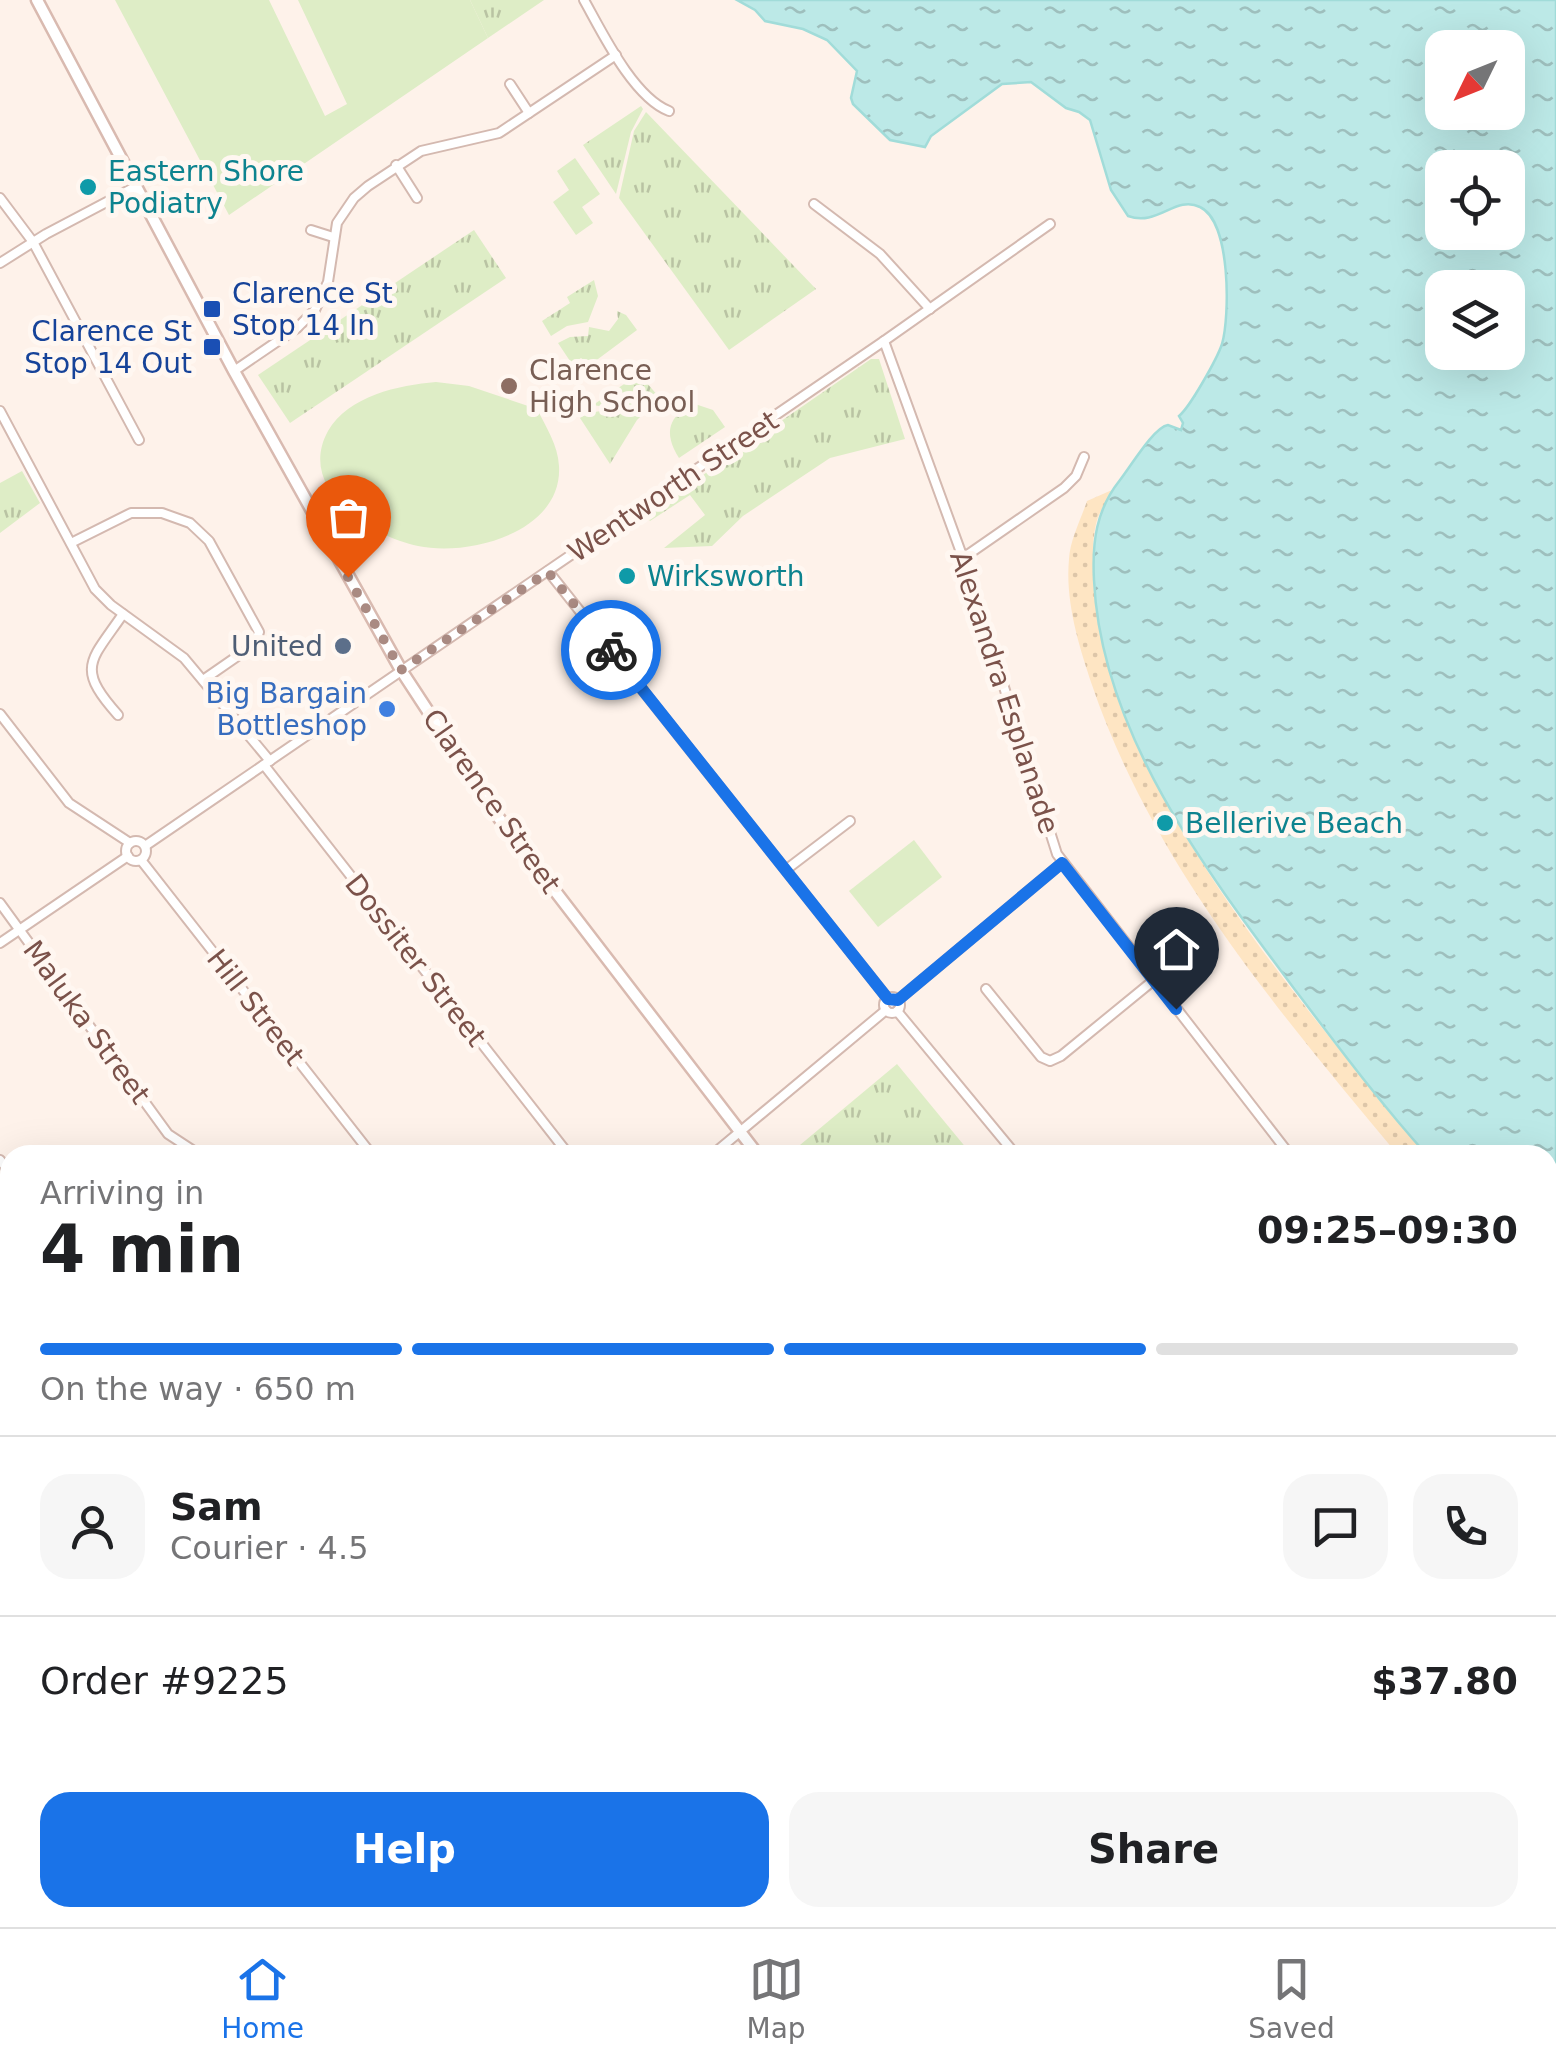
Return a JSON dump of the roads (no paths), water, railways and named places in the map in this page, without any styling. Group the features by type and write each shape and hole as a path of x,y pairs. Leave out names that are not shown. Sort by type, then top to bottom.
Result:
{"main road":[{"name":"Clarence Street","path":"37,0 234,371 401,670 492,809 751,1145"}],"street":[{"path":"584,0 616,55 650,99 669,110"},
{"path":"234,371 297,328 316,310 328,282 337,223 354,198 396,165 436,146 487,138 616,55"},
{"path":"510,84 529,113"},
{"path":"396,165 417,198"},
{"path":"0,263 135,186"},
{"path":"0,198 32,242 138,440"},
{"path":"814,204 880,254 930,309"},
{"name":"Wentworth Street","path":"145,846 1050,224"},
{"path":"310,230 333,237"},
{"name":"Alexandra Esplanade","path":"884,341 963,558 1062,863 1282,1145"},
{"name":"Dossiter Street","path":"0,411 95,588 122,614 176,651 203,680 561,1145"},
{"path":"963,558 1064,488 1076,476 1084,457"},
{"path":"71,543 118,518 146,511 177,517 204,534 259,632 255,644 203,680"},
{"path":"548,572 1008,1145"},
{"path":"118,714 97,690 91,668 94,656 122,614"},
{"path":"0,714 69,803 130,844"},
{"path":"786,870 850,820"},
{"path":"128,856 134,861 141,860 146,853 145,846 138,841 130,844"},
{"path":"0,944 128,856 130,844"},
{"name":"Hill Street","path":"141,860 364,1145"},
{"path":"897,1011 891,1013 884,1004 1062,863"},
{"name":"Maluka Street","path":"0,902 168,1134 184,1145"},
{"path":"986,989 1041,1057 1050,1061 1154,980"},
{"path":"724,1145 886,1010"}],"water":[{"path":"737,0 1556,0 1556,1145 1419,1145 1330,1036 1196,852 1138,748 1116,693 1101,637 1094,580 1097,527 1112,491 1150,440 1168,425 1181,430 1179,416 1203,382 1222,344 1226,270 1218,230 1210,216 1191,204 1148,218 1128,216 1111,190 1090,120 1031,82 1002,84 931,136 925,147 890,140 853,104 857,71 827,40 803,29 765,21"}],"place":[{"name":"Eastern Shore Podiatry","path":"88,187"},
{"name":"Clarence St Stop 14 In","path":"212,309"},
{"name":"Clarence St Stop 14 Out","path":"212,347"},
{"name":"Clarence High School","path":"509,386"},
{"name":"Wirksworth","path":"627,576"},
{"name":"United","path":"343,646"},
{"name":"Big Bargain Bottleshop","path":"387,709"},
{"name":"Bellerive Beach","path":"1165,823"}]}
